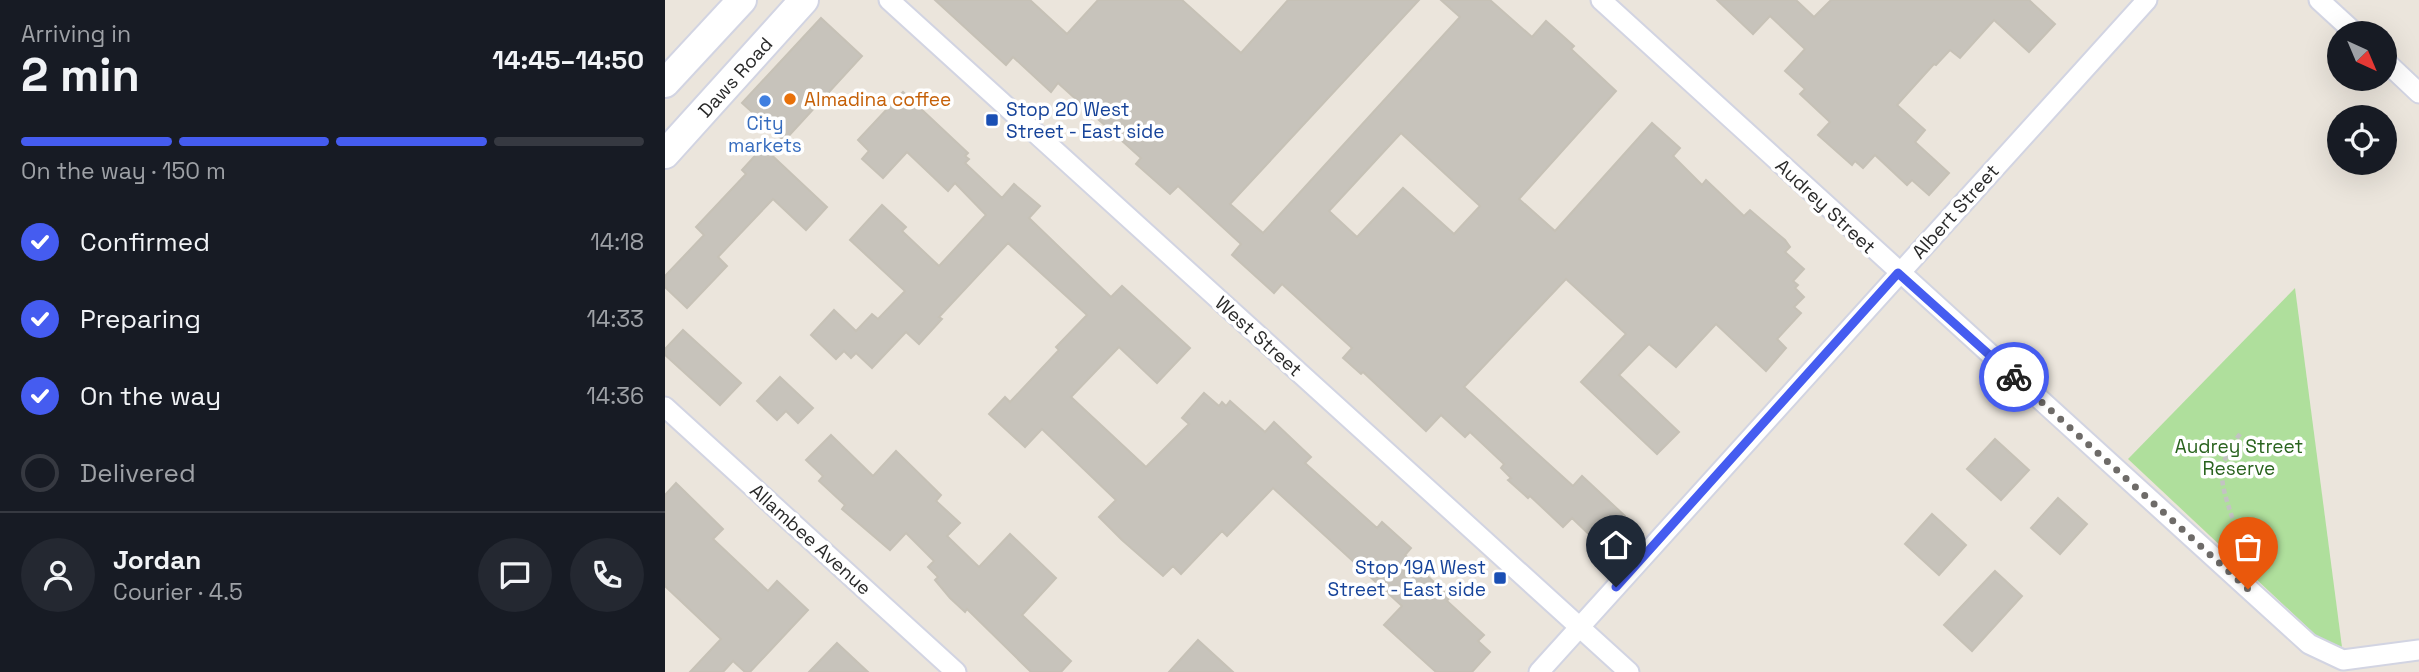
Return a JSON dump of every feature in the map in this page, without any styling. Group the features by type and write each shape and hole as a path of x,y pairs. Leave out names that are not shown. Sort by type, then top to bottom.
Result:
{"main road":[{"path":"666,81 742,0"},
{"name":"Daws Road","path":"665,154 804,0"}],"street":[{"name":"West Street","path":"889,0 1629,672"},
{"name":"Audrey Street","path":"1601,0 1898,273 2309,644 2343,660 2419,650"},
{"name":"Albert Street","path":"1539,672 2147,0"},
{"path":"2319,0 2342,21"},
{"path":"2397,72 2419,93"},
{"name":"Allambee Avenue","path":"665,407 956,672"}],"path":[{"path":"2240,434 2225,453 2221,470 2223,493 2234,520 2239,550 2246,557"}],"green space":[{"name":"Audrey Street Reserve","path":"2295,288 2342,647 2318,637 2128,459"}],"building":[{"path":"935,0 1030,0 1067,34 1098,0 1182,0 1241,53 1288,0 1419,0 1230,204 1263,233 1460,17 1441,0 1490,0 1532,37 1546,21 1574,46 1571,49 1616,91 1519,199 1555,231 1652,123 1680,148 1673,156 1702,185 1706,180 1744,216 1750,210 1785,240 1790,247 1785,252 1804,269 1793,281 1798,285 1795,288 1804,297 1794,307 1801,313 1777,339 1786,348 1766,371 1716,324 1676,367 1649,344 1619,375 1679,432 1657,454 1581,382 1626,334 1566,279 1464,387 1573,486 1582,476 1625,516 1602,541 1599,538 1596,541 1572,518 1563,527 1530,496 1528,498 1508,480 1511,478 1501,468 1504,464 1470,432 1465,437 1441,415 1426,431 1363,372 1361,374 1343,358 1352,348 1282,284 1274,293 1232,255 1241,244 1178,186 1170,194 1136,164 1141,158 1058,83 1051,92 1013,57 1006,65","holes":["1401,133 1480,206 1454,234 1403,188 1357,237 1329,211"]},
{"path":"1717,0 1796,0 1814,17 1831,0 2029,0 2055,24 2029,52 1994,20 1960,58 1950,50 1934,64 1897,105 1925,130 1915,142 1949,173 1929,195 1912,180 1907,185 1875,155 1863,168 1855,161 1852,165 1818,135 1830,122 1800,94 1805,89 1785,71 1805,49 1770,16 1753,34"},
{"path":"821,18 862,56 784,141 742,103"},
{"path":"903,92 968,153 965,156 969,159 965,163 1002,198 1014,184 1040,206 1029,218 1111,297 1122,286 1190,348 1157,383 1119,347 1071,397 1146,467 1189,424 1182,418 1204,393 1219,406 1222,402 1226,406 1230,401 1265,432 1274,422 1311,457 1305,463 1377,528 1382,522 1411,548 1405,555 1450,597 1447,601 1484,635 1478,641 1490,652 1472,672 1436,672 1384,625 1402,606 1273,488 1227,536 1222,531 1181,574 1173,566 1163,576 1122,540 1099,517 1116,500 1042,429 1025,447 989,414 1005,397 1010,402 1059,350 1056,347 1087,315 1008,243 939,317 942,319 919,344 906,332 872,368 856,353 851,358 844,351 836,359 811,335 834,310 856,331 872,314 878,319 905,291 850,240 882,205 906,227 902,231 939,266 986,215 955,183 948,191 907,152 883,178 862,159 869,151 858,140"},
{"path":"763,147 827,207 806,230 773,199 718,257 727,266 687,308 665,287 665,276 704,235 696,227 746,174 742,170"},
{"path":"683,330 741,383 720,405 665,355 665,349"},
{"path":"780,377 813,408 798,423 786,411 777,420 757,401"},
{"path":"831,435 873,476 896,451 941,495 936,501 960,523 947,536 979,567 1010,534 1056,578 1022,615 1071,661 1061,672 1031,672 967,609 965,612 950,598 935,580 938,577 928,567 934,561 906,533 890,550 842,509 845,505 819,481 823,476 806,460"},
{"path":"1995,439 2029,470 2001,500 1967,469"},
{"path":"676,483 723,529 713,539 768,591 777,581 808,610 750,672 745,672 733,661 723,672 690,672 721,639 665,586 665,495"},
{"path":"2058,498 2087,524 2060,554 2031,528"},
{"path":"1932,514 1966,545 1939,575 1905,544"},
{"path":"1995,571 2022,596 1972,651 1944,625"},
{"path":"1198,640 1233,672 1169,672"},
{"path":"837,643 868,672 809,672"}],"way so far":[{"path":"2014,377 2248,589"}],"place":[{"name":"Almadina coffee","path":"790,99"},
{"name":"City markets","path":"765,101"},
{"name":"Stop 20 West Street - East side","path":"992,120"},
{"name":"Stop 19A West Street - East side","path":"1500,578"}],"route":[{"path":"1616,587 1898,273 2014,377"}]}
